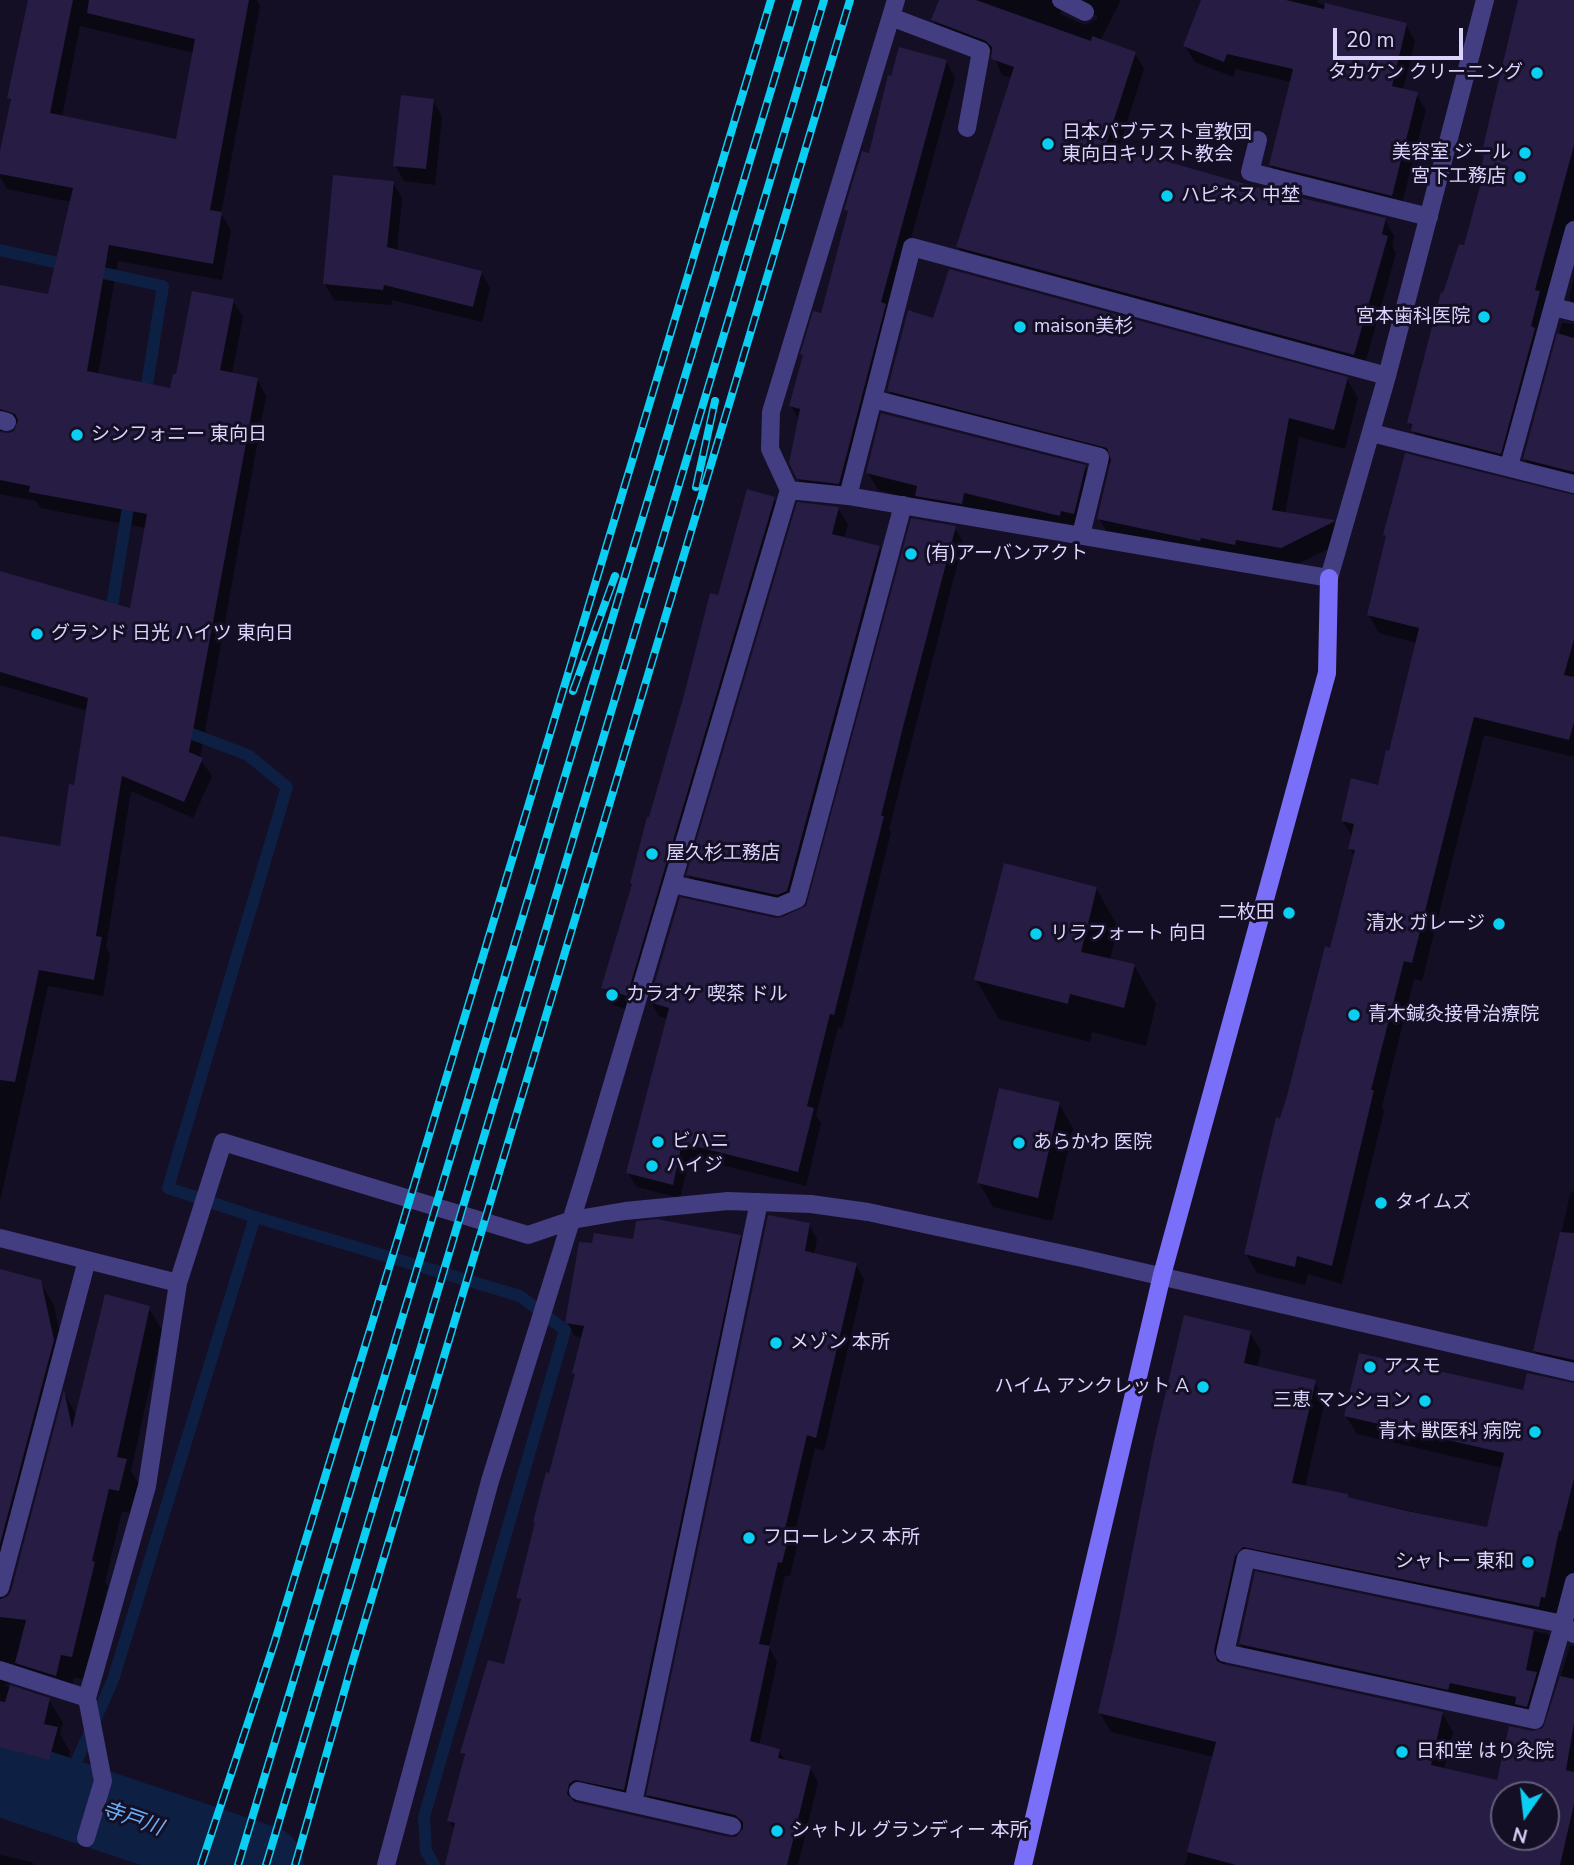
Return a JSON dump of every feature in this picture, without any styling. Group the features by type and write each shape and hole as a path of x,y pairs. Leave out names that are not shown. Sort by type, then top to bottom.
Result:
{"street":[{"path":"1061,0 1085,12"},
{"path":"1023,1865 1162,1276 1327,673 1329,578 1372,432 1485,0"},
{"path":"388,1863 490,1481 572,1220 789,489 770,449 771,412 894,8 981,51 967,128"},
{"path":"1258,140 1250,172 1429,217"},
{"path":"1509,466 1574,230"},
{"path":"848,496 912,247 1387,376"},
{"path":"1553,307 1574,312"},
{"path":"873,399 1100,457 1081,535"},
{"path":"1372,432 1574,484"},
{"path":"789,489 848,496 1329,578"},
{"path":"672,884 778,907 797,899 902,505"},
{"path":"88,1830 103,1781 87,1698 147,1486 178,1283 223,1142 528,1235 572,1220 625,1211 728,1202 811,1204 868,1212 1162,1276 1574,1372"},
{"path":"633,1803 759,1202"},
{"path":"0,1238 178,1283"},
{"path":"0,1588 87,1260"},
{"path":"1569,1629 1246,1558 1225,1653 1535,1720 1569,1629 1574,1582"},
{"path":"0,1670 87,1698"},
{"path":"578,1791 732,1826"}],"building":[{"path":"28,0 73,0 50,113 176,139 195,39 87,13 89,0 249,0 210,210 222,212 213,264 109,245 87,371 170,388 173,374 176,374 192,291 234,299 220,370 258,378 189,752 203,758 184,802 122,776 96,936 102,937 94,980 39,970 15,1082 0,1080 0,836 60,846 69,784 74,785 88,698 0,672 0,571 130,608 147,514 29,492 30,486 0,480 0,432 14,431 18,420 15,414 0,409 0,285 48,294 73,188 0,174 0,151 11,99 7,98"},
{"path":"939,0 976,0 1091,41 1092,36 1136,52 1106,144 1263,189 1386,218 1382,234 1388,236 1354,355 956,247 1014,67 991,59 992,47 986,41 931,20"},
{"path":"1201,0 1286,0 1324,9 1325,3 1407,23 1392,86 1418,92 1392,196 1269,165 1293,69 1227,54 1224,62 1183,46"},
{"path":"1518,0 1574,0 1574,145 1535,290 1540,291 1531,326 1535,328 1501,454 1411,431 1412,424 1407,423 1441,292 1443,293 1459,244 1464,245 1482,179 1478,178 1484,156 1481,155"},
{"path":"899,47 947,60 881,302 886,304 839,484 797,479 789,463 800,409 789,406 803,355 800,354 813,311 821,313 848,211 844,210 862,151 869,153 888,75 891,76"},
{"path":"401,95 434,99 426,169 393,166"},
{"path":"333,175 394,181 387,247 482,271 473,307 384,285 383,290 323,284"},
{"path":"949,269 1348,377 1334,430 1289,418 1272,510 1334,520 1333,522 1281,548 1236,540 1235,545 1201,538 1200,541 1097,519 1111,460 1107,448 887,391 908,310 933,318"},
{"path":"1557,333 1574,338 1574,472 1523,459"},
{"path":"881,413 1086,465 1074,514 1061,511 1060,516 964,493 962,504 915,496 917,486 866,473"},
{"path":"1405,453 1574,495 1574,639 1564,675 1574,677 1574,722 1569,740 1474,717 1412,963 1404,961 1371,1090 1374,1090 1332,1266 1297,1256 1295,1267 1244,1254 1276,1117 1280,1118 1287,1096 1325,946 1330,948 1355,850 1348,849 1354,824 1341,821 1351,778 1378,785 1419,628 1367,615 1386,536 1383,535"},
{"path":"747,489 775,497 627,996 601,988 632,884 630,883 647,817 684,695 710,593 718,595"},
{"path":"797,502 839,507 832,534 880,546 787,891 777,895 686,875"},
{"path":"911,518 956,526 904,723 881,816 884,816 834,1015 830,1014 807,1106 814,1108 798,1172 682,1143 673,1185 626,1173 669,1008 649,1002 680,897 776,918 806,906"},
{"name":"リラフォート 向日","path":"1004,863 1097,887 1081,952 1135,964 1124,1008 1070,994 1068,1004 974,980"},
{"name":"あらかわ 医院","path":"999,1088 1060,1102 1038,1198 977,1183"},
{"path":"768,1215 810,1223 805,1251 857,1263 816,1438 807,1435 785,1529 790,1531 782,1563 778,1562 759,1644 770,1646 750,1741 780,1749 778,1758 811,1766 787,1865 445,1865 455,1823 447,1821 465,1754 460,1753 488,1660 504,1664 521,1599 516,1598 533,1522 575,1374 572,1373 584,1326 565,1323 579,1242 592,1243 594,1233 633,1239 636,1221 657,1219 741,1235 624,1790 575,1780 569,1784 567,1794 575,1802 729,1837 736,1837 743,1829 743,1822 735,1815 646,1795"},
{"path":"1560,1232 1574,1233 1574,1360 1533,1351"},
{"path":"0,1269 41,1280 54,1340 0,1544"},
{"path":"105,1294 150,1306 117,1457 127,1459 119,1491 109,1489 72,1657 61,1655 56,1676 15,1663 26,1620 0,1617 0,1599 8,1596 11,1591 64,1390 72,1428"},
{"path":"1184,1315 1251,1331 1244,1363 1316,1380 1292,1483 1487,1527 1504,1453 1344,1416 1359,1353 1523,1390 1527,1373 1574,1383 1574,1478 1559,1531 1545,1598 1541,1597 1539,1607 1243,1547 1235,1556 1214,1651 1217,1661 1223,1664 1443,1712 1431,1765 1497,1780 1509,1726 1533,1731 1543,1728 1560,1676 1574,1679 1574,1723 1566,1770 1574,1772 1574,1804 1560,1865 1236,1865 1187,1852 1216,1742 1098,1713 1154,1442"},
{"path":"1255,1571 1534,1630 1526,1670 1537,1672 1527,1707 1515,1704 1516,1697 1450,1683 1448,1690 1239,1644"},
{"path":"10,1685 50,1698 44,1724 58,1727 49,1760 0,1747 0,1701 5,1702"}],"waterway":[{"path":"0,250 72,266"},
{"path":"89,270 163,286 145,397"},
{"path":"110,618 130,495"},
{"path":"61,1796 113,1680 255,1217 168,1188 287,787 248,755 179,729"},
{"path":"255,1217 520,1296 565,1330 424,1817 426,1851 434,1865"},
{"name":"寺戸川","path":"0,1776 264,1865"}],"railway":[{"path":"201,1865 274,1644 771,0"},
{"path":"238,1865 798,0"},
{"path":"266,1865 824,0"},
{"path":"295,1865 352,1664 850,0"},
{"path":"696,487 715,401"},
{"path":"573,691 615,576"}],"place":[{"name":"タカケン クリーニング","path":"1537,73"},
{"name":"日本パブテスト宣教団 東向日キリスト教会","path":"1048,144"},
{"name":"美容室 ジール","path":"1525,153"},
{"name":"宮下工務店","path":"1520,177"},
{"name":"ハピネス 中埜","path":"1167,196"},
{"name":"宮本歯科医院","path":"1484,317"},
{"name":"maison美杉","path":"1020,327"},
{"name":"シンフォニー 東向日","path":"77,435"},
{"name":"(有)アーバンアクト","path":"911,554"},
{"name":"グランド 日光 ハイツ 東向日","path":"37,634"},
{"name":"屋久杉工務店","path":"652,854"},
{"name":"二枚田","path":"1289,913"},
{"name":"清水 ガレージ","path":"1499,924"},
{"name":"リラフォート 向日","path":"1036,934"},
{"name":"カラオケ 喫茶 ドル","path":"612,995"},
{"name":"青木鍼灸接骨治療院","path":"1354,1015"},
{"name":"ビハニ","path":"658,1142"},
{"name":"あらかわ 医院","path":"1019,1143"},
{"name":"ハイジ","path":"652,1166"},
{"name":"タイムズ","path":"1381,1203"},
{"name":"メゾン 本所","path":"776,1343"},
{"name":"アスモ","path":"1370,1367"},
{"name":"ハイム アンクレット A","path":"1203,1387"},
{"name":"三恵 マンション","path":"1425,1401"},
{"name":"青木 獣医科 病院","path":"1535,1432"},
{"name":"フローレンス 本所","path":"749,1538"},
{"name":"シャトー 東和","path":"1528,1562"},
{"name":"日和堂 はり灸院","path":"1402,1752"},
{"name":"シャトル グランディー 本所","path":"777,1831"}]}
